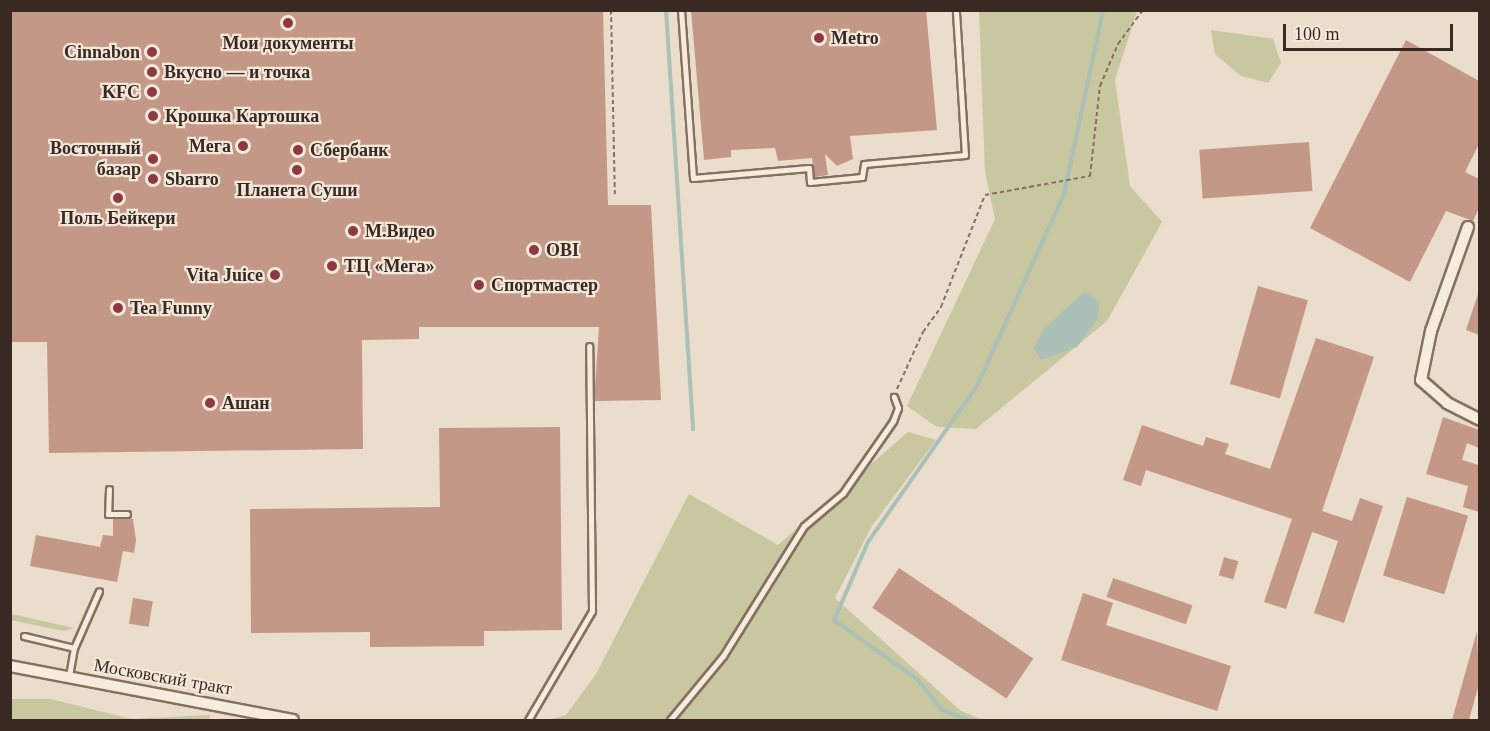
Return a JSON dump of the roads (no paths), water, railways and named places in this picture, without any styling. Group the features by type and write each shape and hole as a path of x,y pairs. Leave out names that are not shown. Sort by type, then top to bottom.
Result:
{"street":[{"path":"1467,227 1431,331 1421,380 1447,403 1479,420"},
{"name":"Московский тракт","path":"10,668 69,676 293,720"}],"lane":[{"path":"681,10 693,178 809,168 810,182 862,177 864,164 965,156 957,10"},
{"path":"528,720 592,612 589,346"},
{"path":"670,720 723,656 804,526 843,494 893,421 898,408 894,397"},
{"path":"109,489 108,514 128,514"},
{"path":"69,676 74,648 99,591"},
{"path":"24,636 74,648"}],"waterway":[{"path":"666,10 693,429"},
{"path":"969,720 942,710 917,679 834,620 868,542 977,386 1064,194 1103,10"}],"place":[{"name":"Мои документы","path":"288,23"},
{"name":"Metro","path":"819,38"},
{"name":"Cinnabon","path":"152,52"},
{"name":"Вкусно — и точка","path":"152,72"},
{"name":"KFC","path":"152,92"},
{"name":"Крошка Картошка","path":"153,116"},
{"name":"Мега","path":"243,146"},
{"name":"Сбербанк","path":"298,150"},
{"name":"Восточный базар","path":"153,159"},
{"name":"Планета Суши","path":"297,170"},
{"name":"Sbarro","path":"153,179"},
{"name":"Поль Бейкери","path":"118,198"},
{"name":"М.Видео","path":"353,231"},
{"name":"OBI","path":"534,250"},
{"name":"ТЦ «Мега»","path":"332,266"},
{"name":"Vita Juice","path":"275,275"},
{"name":"Спортмастер","path":"479,285"},
{"name":"Tea Funny","path":"118,308"},
{"name":"Ашан","path":"210,403"}]}
